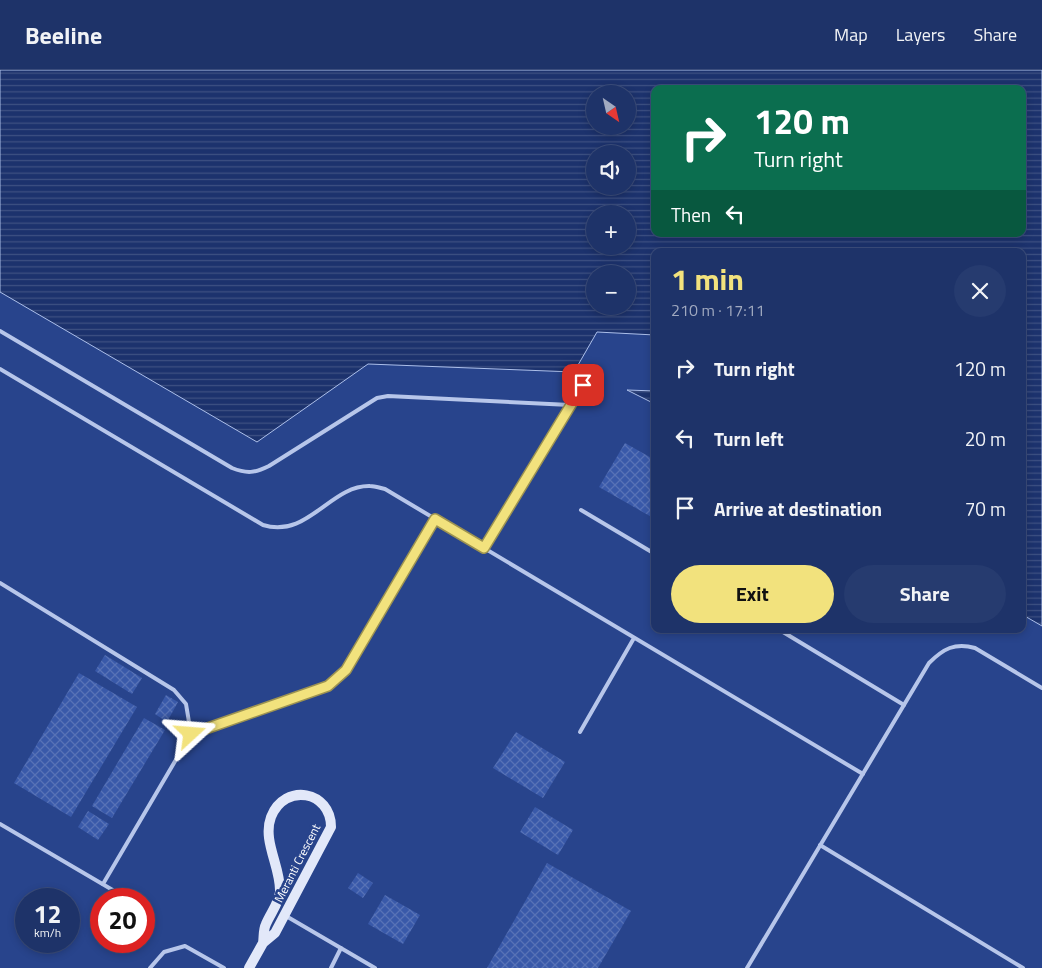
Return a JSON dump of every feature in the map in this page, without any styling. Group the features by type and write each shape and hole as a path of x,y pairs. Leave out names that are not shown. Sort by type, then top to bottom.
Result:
{"street":[{"name":"Meranti Crescent","path":"248,968 263,943 275,932 331,827 331,820 326,810 317,800 307,794 300,793 287,799 276,807 271,817 268,831 280,894 264,926 263,943"}],"lane":[{"path":"0,331 232,468 247,473 256,472 269,466 377,398 388,396 570,405"},
{"path":"0,369 263,525 274,528 294,525 342,495 354,490 369,486 385,489 863,774"},
{"path":"484,548 583,385"},
{"path":"581,510 651,552"},
{"path":"191,734 328,686 338,678 346,670 435,519"},
{"path":"0,582 174,690 186,704 191,734 103,884"},
{"path":"785,633 904,705"},
{"path":"580,732 634,638"},
{"path":"747,968 929,663 941,651 953,646 965,645 975,648 1042,688"},
{"path":"0,824 110,888"},
{"path":"820,845 1023,968"},
{"path":"285,915 375,968"},
{"path":"150,968 164,952 185,946 224,968"},
{"path":"330,968 341,948"}],"water":[{"path":"0,70 1042,70 1042,626 1026,617 1026,248 651,248 651,335 597,332 574,372 368,364 257,442 0,292"},
{"path":"627,390 651,391 651,402"}],"building":[{"path":"625,443 651,458 651,517 599,487"},
{"path":"105,655 142,678 132,694 95,671"},
{"path":"79,673 137,707 71,817 14,783"},
{"path":"166,695 178,702 167,722 155,714"},
{"path":"144,718 165,730 112,818 92,806"},
{"path":"516,732 565,762 543,798 493,768"},
{"path":"535,807 573,830 558,855 520,832"},
{"path":"88,811 109,824 98,840 78,827"},
{"path":"547,863 631,911 598,968 487,968"},
{"path":"358,873 373,883 363,898 348,888"},
{"path":"385,895 420,915 403,944 368,924"}],"route":[{"path":"191,734 328,686 338,678 346,670 435,519 484,548 583,385"}]}
